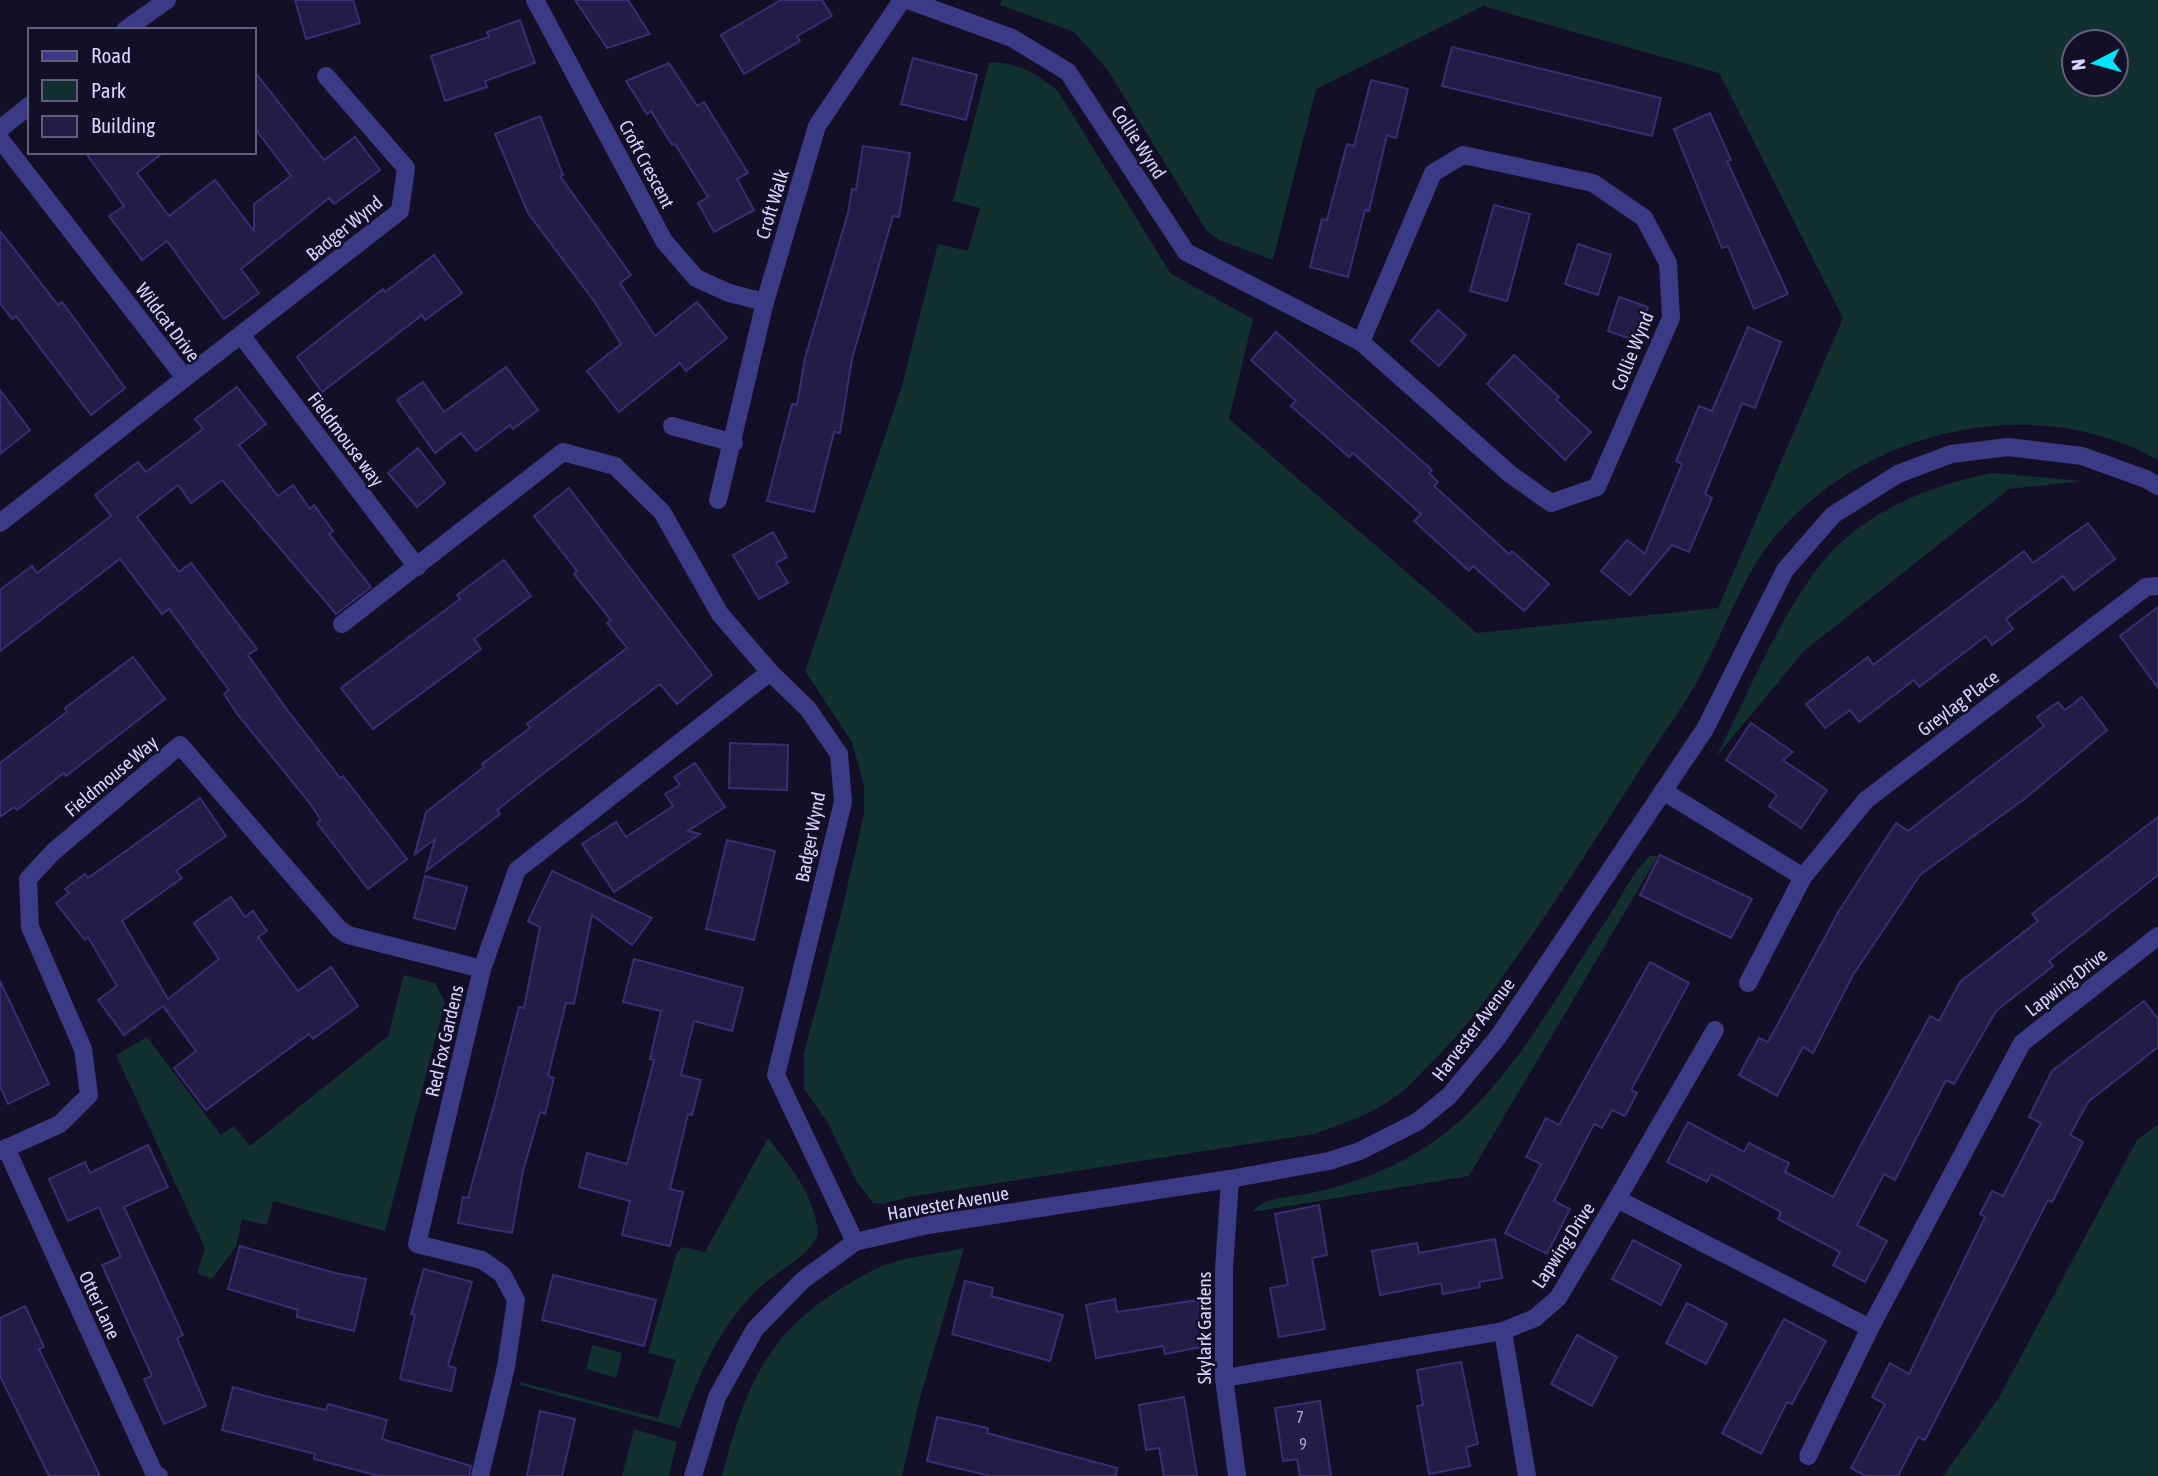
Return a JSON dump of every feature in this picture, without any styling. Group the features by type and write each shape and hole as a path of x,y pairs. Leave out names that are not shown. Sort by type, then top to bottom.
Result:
{"street":[{"path":"128,28 167,0"},
{"name":"Croft Crescent","path":"535,0 664,241 696,278 729,293 765,302"},
{"name":"Croft Walk","path":"718,500 734,443 765,302 817,126 902,0"},
{"name":"Collie Wynd","path":"908,0 1012,38 1068,72 1186,252 1362,342 1510,474 1551,503 1597,487 1671,318 1668,263 1644,218 1592,183 1463,155 1433,173 1362,342"},
{"name":"Badger Wynd","path":"185,378 400,211 406,168 326,76"},
{"path":"0,129 28,107"},
{"name":"Wildcat Drive","path":"0,139 185,378 0,523"},
{"name":"Fieldmouse way","path":"242,336 417,567"},
{"path":"672,426 734,443"},
{"name":"Harvester Avenue","path":"693,1476 717,1397 755,1329 803,1280 856,1242 929,1225 1230,1179 1329,1161 1360,1151 1417,1122 1449,1096 1498,1037 1704,729 1785,570 1833,515 1887,479 1951,454 2008,447 2082,456 2146,479 2158,486"},
{"name":"Badger Wynd","path":"417,567 563,453 615,466 663,512 720,614 769,672 808,709 839,754 843,802 776,1075 856,1242"},
{"path":"342,624 417,567"},
{"name":"Greylag Place","path":"1748,983 1803,877 1866,800 2146,587 2158,586"},
{"name":"Red Fox Gardens","path":"480,1476 506,1367 516,1300 502,1274 482,1260 417,1244 482,969 517,870 769,672"},
{"name":"Fieldmouse Way","path":"3,1150 60,1124 89,1095 83,1049 30,927 28,879 52,852 180,746 339,929 348,935 482,969"},
{"path":"1663,791 1803,877"},
{"name":"Lapwing Drive","path":"1808,1456 1870,1328 2022,1043 2158,936"},
{"path":"1617,1199 1716,1030"},
{"name":"Otter Lane","path":"3,1150 155,1475 159,1476"},
{"name":"Skylark Gardens","path":"1230,1179 1224,1270 1224,1378 1237,1476"},
{"name":"Lapwing Drive","path":"1224,1378 1503,1331 1535,1318 1558,1298 1617,1199 1870,1328"},
{"path":"1503,1331 1527,1476"}],"green space":[{"path":"1002,0 2158,0 2158,460 2109,439 2058,427 2005,425 1952,432 1901,447 1853,471 1810,501 1761,554 1689,696 1505,974 1443,1050 1403,1091 1376,1109 1314,1134 908,1197 883,1204 873,1203 856,1181 828,1123 804,1089 804,1053 864,814 864,785 852,742 805,671 902,386 938,244 968,251 980,208 953,201 989,63 1017,66 1043,79 1058,91 1171,274 1253,319 1229,419 1477,633 1718,608 1843,318 1719,73 1483,6 1316,89 1273,260 1219,240 1206,230 1107,69 1074,32 1000,5"},
{"path":"1992,473 2083,481 2009,489 1804,651 1716,757 1786,616 1814,573 1831,553 1871,519 1894,506 1942,486"},
{"path":"1650,856 1658,856 1469,1176 1252,1212 1267,1201 1338,1186 1394,1165 1429,1145 1469,1112 1513,1062 1552,1006 1631,879"},
{"path":"404,975 435,983 445,1002 385,1231 273,1201 267,1225 242,1219 236,1247 212,1279 197,1273 205,1248 116,1055 147,1037 221,1135 234,1126 250,1146 388,1036"},
{"path":"2158,1124 2158,1476 1943,1476 1998,1399 2137,1140"},
{"path":"768,1138 808,1196 818,1235 807,1251 765,1282 732,1319 702,1371 680,1428 520,1385 520,1382 658,1418 676,1360 648,1353 677,1252 683,1247 705,1252"},
{"path":"964,1248 920,1398 902,1476 722,1476 749,1392 761,1368 793,1325 842,1288 885,1265"},
{"path":"592,1345 622,1353 616,1378 586,1369"},
{"path":"634,1429 677,1442 669,1476 622,1476"}],"building":[{"path":"295,0 353,0 360,23 306,39"},
{"path":"575,0 628,0 650,34 607,48"},
{"path":"781,0 822,0 832,16 797,36 800,41 744,74 721,35"},
{"path":"520,20 535,63 485,81 487,87 445,101 431,56 489,37 487,32"},
{"path":"1452,47 1661,98 1652,136 1442,86"},
{"path":"913,58 977,75 966,120 901,104"},
{"path":"669,63 697,106 704,102 748,173 737,179 754,210 714,232 698,203 708,197 675,144 672,145 651,111 647,114 626,81"},
{"path":"256,74 324,160 355,137 380,170 334,204 329,198 241,269 259,293 224,319 167,241 142,260 109,216 124,206 86,154 161,154 137,173 169,216 215,180 254,231 254,204 291,176 256,130"},
{"path":"1371,80 1408,89 1396,138 1387,135 1369,211 1365,210 1348,277 1310,267 1322,219 1327,220 1347,144 1354,146"},
{"path":"1710,113 1731,160 1727,161 1788,294 1754,309 1728,246 1722,248 1674,129"},
{"path":"540,116 563,175 560,176 631,275 620,283 655,336 697,302 727,338 686,371 680,363 619,412 587,371 621,344 594,301 528,213 495,134"},
{"path":"863,146 910,153 899,217 893,216 852,359 840,433 834,432 814,512 767,501 792,404 797,405 805,358 848,213 852,189 856,190"},
{"path":"1494,205 1530,214 1507,301 1470,291"},
{"path":"0,231 58,305 62,302 125,388 91,415 16,316 12,319 0,303"},
{"path":"1578,244 1611,255 1598,295 1565,284"},
{"path":"434,255 462,293 425,320 422,315 322,392 297,357 383,289 385,292"},
{"path":"1619,297 1648,307 1637,341 1608,331"},
{"path":"1438,310 1466,335 1439,366 1411,341"},
{"path":"1748,327 1781,342 1755,408 1742,403 1705,494 1712,498 1689,552 1672,545 1630,595 1601,571 1627,540 1645,554 1682,464 1676,461 1699,406 1712,411"},
{"path":"1276,332 1432,470 1429,473 1438,482 1434,486 1509,554 1512,551 1549,584 1524,611 1473,566 1469,571 1414,521 1421,514 1353,453 1349,457 1291,406 1296,401 1251,360"},
{"path":"1514,355 1559,397 1556,400 1591,432 1565,460 1487,384"},
{"path":"506,367 538,410 513,429 510,425 476,451 461,433 435,453 397,400 423,382 444,412"},
{"path":"237,387 266,424 239,445 278,496 293,485 310,509 314,505 333,531 329,534 371,587 336,614 222,480 191,503 178,485 137,517 179,572 191,563 257,649 248,655 285,707 407,859 368,889 317,823 321,820 309,802 238,715 224,694 229,690 169,609 162,614 120,559 0,651 0,590 32,566 37,573 111,516 95,495 138,462 146,472 203,429 195,419"},
{"path":"0,390 30,430 0,454"},
{"path":"418,448 445,483 417,507 388,473"},
{"path":"569,488 712,675 677,704 660,684 497,810 500,814 426,871 435,839 415,854 426,812 484,767 482,764 530,728 527,724 627,648 607,623 611,620 574,574 577,571 534,516"},
{"path":"2088,523 2115,559 2074,590 2063,576 2006,619 2013,629 1992,645 1986,636 1919,687 1914,680 1859,722 1850,710 1825,728 1806,704 1868,657 1873,665 2024,551 2033,563"},
{"path":"773,532 787,557 776,563 788,583 759,599 733,555"},
{"path":"504,560 531,596 474,639 481,649 373,729 341,688 460,599 457,595"},
{"path":"2158,607 2158,688 2120,636"},
{"path":"133,657 165,699 66,776 64,773 17,810 14,807 0,817 0,763 67,712 65,708"},
{"path":"2082,697 2107,730 2023,800 1920,875 1853,975 1813,1053 1803,1047 1777,1096 1739,1075 1759,1038 1768,1042 1839,911 1896,823 1908,831 2044,726 2037,717 2058,702 2065,710"},
{"path":"1751,723 1793,752 1783,760 1827,790 1801,828 1769,806 1777,795 1726,760"},
{"path":"730,743 788,745 787,790 729,788"},
{"path":"695,763 725,807 688,831 700,834 614,892 582,844 616,822 626,837 673,806 665,794 680,785 674,777"},
{"path":"200,798 226,836 176,871 182,878 122,921 168,999 219,959 194,923 231,897 245,917 253,911 267,931 258,937 298,991 331,967 358,1006 313,1039 309,1034 206,1110 174,1068 196,1051 163,1006 124,1035 98,1000 117,986 88,937 85,940 56,903 69,893 65,889 85,874 88,878"},
{"path":"2158,817 2158,875 2049,961 2053,966 1996,1011 1954,1084 1946,1080 1895,1180 1884,1174 1857,1225 1887,1241 1865,1282 1833,1265 1840,1252 1778,1219 1781,1212 1711,1174 1707,1182 1667,1162 1688,1122 1744,1152 1749,1143 1789,1163 1785,1172 1833,1197 1930,1016 1939,1021 1960,982 2038,921 2032,914"},
{"path":"727,840 775,851 754,940 706,929"},
{"path":"1660,855 1752,899 1731,938 1640,895"},
{"path":"552,871 652,918 632,945 592,915 574,1004 566,1003 548,1076 554,1078 545,1114 540,1112 523,1171 512,1233 458,1223 463,1197 468,1198 519,1007 524,1008 540,927 528,921"},
{"path":"425,876 467,887 455,929 414,918"},
{"path":"634,959 743,988 732,1031 694,1021 681,1075 701,1080 692,1115 688,1114 670,1189 683,1192 670,1246 622,1235 630,1201 579,1187 587,1153 627,1164 654,1060 650,1059 661,1011 623,1002"},
{"path":"1650,962 1689,983 1631,1090 1637,1093 1625,1116 1612,1110 1602,1128 1594,1124 1554,1201 1570,1209 1547,1254 1505,1233 1541,1164 1526,1157 1546,1118 1559,1125"},
{"path":"0,981 49,1084 8,1104 0,1086"},
{"path":"2144,1001 2158,1019 2158,1047 2088,1102 2070,1135 2083,1142 2052,1202 2048,1200 1925,1440 1918,1437 1898,1476 1866,1476 1851,1468 1885,1404 1872,1397 1890,1363 1909,1374 1985,1217 1980,1214 1992,1191 2003,1196 2041,1123 2029,1117 2052,1071"},
{"path":"148,1145 168,1187 124,1207 183,1335 177,1338 206,1406 164,1424 144,1379 152,1376 102,1265 121,1257 99,1207 68,1221 49,1179 85,1162 90,1173"},
{"path":"1319,1205 1327,1255 1312,1258 1325,1329 1279,1337 1270,1288 1288,1285 1275,1214"},
{"path":"1495,1239 1502,1278 1479,1282 1480,1287 1443,1294 1441,1283 1380,1295 1372,1251 1417,1243 1419,1253"},
{"path":"1633,1240 1681,1265 1661,1305 1612,1279"},
{"path":"240,1246 366,1279 354,1331 297,1317 298,1310 228,1289"},
{"path":"424,1269 472,1282 448,1366 456,1368 451,1391 400,1379 415,1315 411,1314"},
{"path":"553,1275 656,1300 644,1346 542,1320"},
{"path":"965,1281 993,1288 991,1296 1063,1315 1050,1361 952,1334"},
{"path":"1115,1299 1117,1312 1198,1300 1207,1346 1165,1354 1163,1346 1096,1358 1086,1305"},
{"path":"1687,1303 1727,1324 1706,1364 1666,1343"},
{"path":"25,1306 44,1347 39,1349 100,1476 49,1476 0,1376 0,1318"},
{"path":"1784,1319 1826,1341 1792,1404 1787,1402 1761,1454 1722,1433"},
{"path":"1577,1335 1617,1357 1592,1406 1551,1384"},
{"path":"1461,1362 1478,1444 1466,1447 1470,1466 1429,1474 1417,1406 1423,1405 1417,1370"},
{"path":"233,1387 326,1410 328,1404 387,1420 382,1439 471,1466 469,1476 379,1476 314,1459 315,1454 222,1430"},
{"path":"1184,1397 1197,1476 1164,1476 1159,1448 1146,1450 1139,1405"},
{"path":"1320,1401 1331,1476 1300,1476 1297,1459 1283,1461 1275,1408"},
{"path":"540,1411 575,1419 562,1476 527,1476"},
{"path":"937,1417 988,1428 987,1433 1117,1468 1116,1476 990,1476 927,1461"}]}
